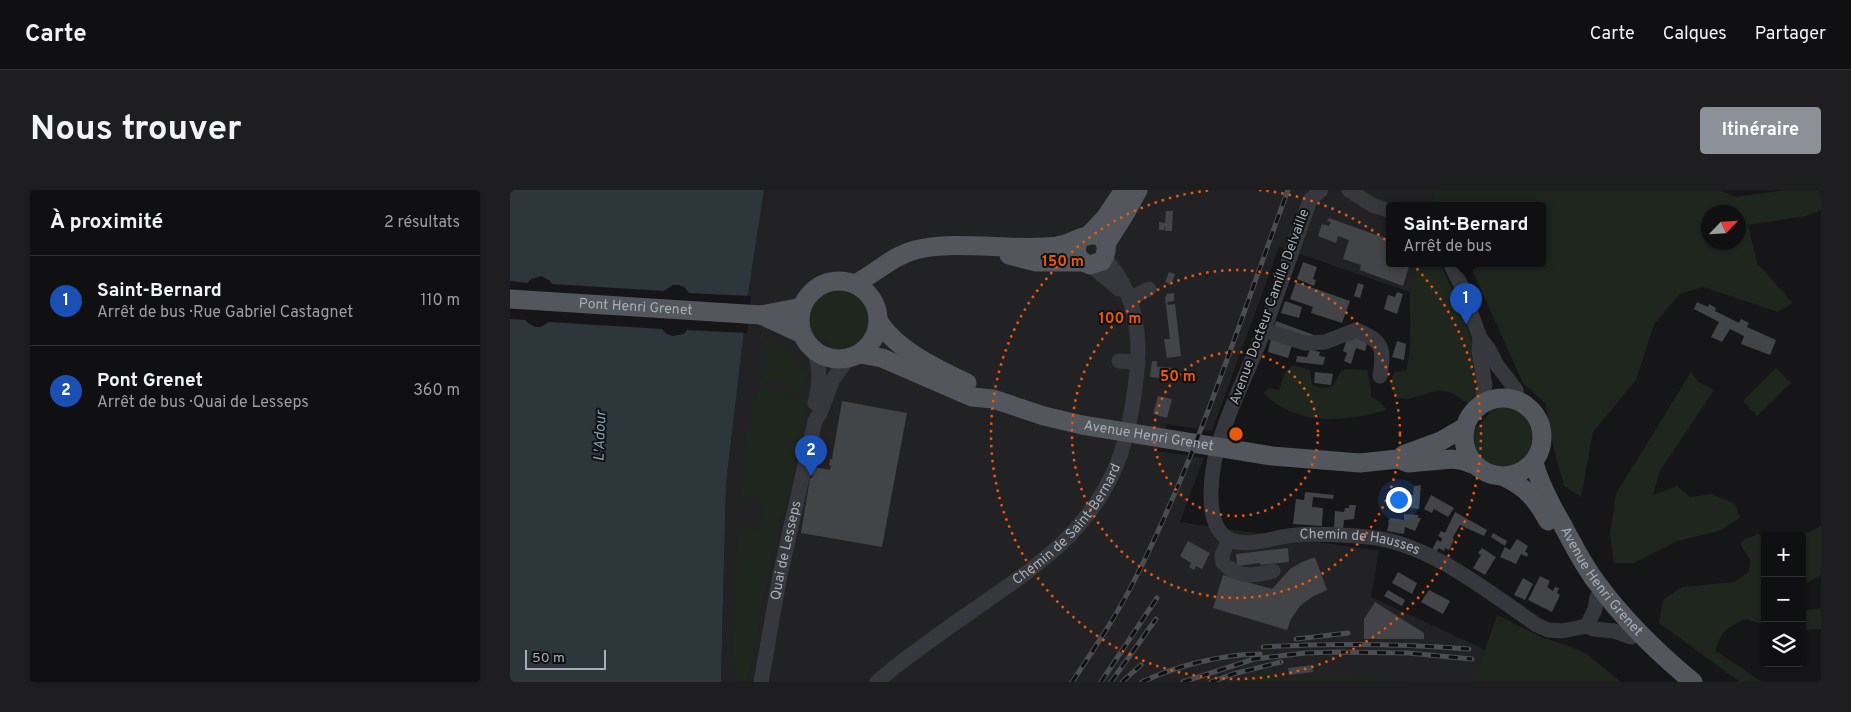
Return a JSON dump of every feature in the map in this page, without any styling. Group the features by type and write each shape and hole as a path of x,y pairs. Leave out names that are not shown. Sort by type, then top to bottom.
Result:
{"main road":[{"path":"1092,250 1105,218 1124,190"},
{"path":"1092,250 1125,214 1138,190"},
{"path":"855,284 888,262 914,250 944,246 1056,246 1092,250"},
{"path":"875,303 866,292 855,284 842,280 829,282 817,287 808,296 802,307 799,321 807,344 825,357 836,360 854,356 873,340 879,322 875,303 877,285 888,262"},
{"name":"Pont Henri Grenet","path":"510,299 773,316 802,307"},
{"name":"Pont Henri Grenet","path":"773,316 802,334"},
{"name":"Avenue Henri Grenet","path":"879,322 895,341 938,369 976,388 993,400"},
{"name":"Avenue Henri Grenet","path":"854,356 882,358 972,397 993,400 1044,416 1082,425 1265,454 1360,462 1398,459 1408,463 1452,459 1475,465"},
{"path":"1500,398 1518,400 1529,407 1537,416 1542,427 1543,439 1540,451 1534,462 1526,470 1504,477 1489,473 1475,465 1468,454 1464,441 1465,427 1471,414 1482,404 1500,398"},
{"name":"Avenue Henri Grenet","path":"1398,459 1405,453 1440,441 1465,427"},
{"name":"Avenue Henri Grenet","path":"1534,462 1556,515 1596,582 1613,604 1653,646 1693,682"},
{"name":"Avenue Henri Grenet","path":"1504,477 1526,490 1538,503 1564,548 1597,596 1644,652 1678,682"}],"street":[{"name":"Avenue Docteur Camille Delvaille","path":"1229,539 1221,534 1214,521 1210,504 1216,454 1224,429 1264,330 1310,200 1321,190"},
{"path":"1348,190 1372,205 1386,210"},
{"name":"Chemin de Saint-Bernard","path":"876,682 921,647 1056,550 1078,527 1102,493 1117,464 1132,413 1138,362 1137,327 1129,299 1120,280 1092,250"},
{"path":"1452,267 1461,285 1480,338 1516,390 1518,400"},
{"path":"1129,299 1148,289"},
{"path":"1264,330 1305,343 1325,342 1356,330 1373,337 1381,346 1383,359 1380,376"},
{"path":"1480,338 1479,351 1485,385 1482,404"},
{"name":"Quai de Lesseps","path":"815,351 820,381 813,411 815,421"},
{"name":"Quai de Lesseps","path":"761,682 780,575 815,421 833,379 854,356"},
{"path":"1119,361 1138,362"},
{"name":"Chemin de Hausses","path":"1229,539 1240,542 1257,541 1296,534 1379,539 1404,546 1451,566 1537,625 1548,630 1562,631 1587,626 1594,629 1614,630 1631,637"},
{"path":"1229,539 1222,555 1222,563 1230,570 1252,576 1273,571"},
{"path":"1587,626 1595,609 1597,596"}],"shaded area":[{"path":"764,190 1434,190 1432,202 1386,202 1386,267 1416,267 1410,292 1279,247 1212,431 1167,424 1157,451 1204,458 1180,522 1379,551 1371,597 1488,651 1484,682 721,682 726,484 749,288"},
{"path":"1434,190 1719,190 1735,197 1786,190 1821,190 1821,210 1806,216 1748,225 1757,263 1793,303 1778,312 1703,287 1680,294 1654,324 1636,380 1593,432 1581,497 1564,486 1554,450 1545,403 1523,383 1471,267 1546,267 1546,202 1432,202"},
{"path":"1416,267 1442,267 1462,313 1476,357 1479,376 1478,393 1471,404 1461,400 1455,394 1439,390 1408,399 1397,398 1391,389 1392,378 1395,372 1406,370 1408,361 1410,290"},
{"path":"835,289 850,292 861,299 867,309 869,320 867,331 860,341 849,348 834,351 824,340 811,334 809,318 812,305 816,300 827,291"},
{"path":"764,339 779,342 779,350 791,351 791,360 801,360 800,369 809,370 805,386 799,395 795,396 786,386 774,380 757,386 759,377 763,378"},
{"path":"1293,365 1310,370 1312,384 1322,388 1333,386 1341,371 1347,369 1367,370 1371,396 1387,410 1339,419 1322,419 1291,412 1263,393 1269,388 1279,390 1285,372"},
{"path":"1776,368 1791,383 1757,416 1743,401"},
{"path":"1691,372 1700,383 1714,390 1660,471 1653,495 1677,486 1690,497 1711,494 1735,504 1740,518 1719,531 1677,541 1634,563 1614,563 1610,535 1616,494"},
{"path":"811,383 810,397 784,516 779,520 747,682 735,682 732,647 739,524 747,528 751,525 760,530 763,499 740,497 745,444 752,406 757,394 766,387 776,386 798,401 807,394"},
{"path":"1503,404 1521,410 1532,421 1535,434 1533,447 1527,458 1516,466 1503,469 1488,464 1480,457 1474,445 1473,431 1488,415 1490,407"},
{"path":"1821,526 1821,575 1806,583 1806,577 1806,533"},
{"path":"1758,534 1761,536 1761,624 1746,619 1734,625 1726,630 1720,638 1716,651 1762,682 1740,682 1659,623 1663,600 1682,587 1734,582 1749,572 1750,560 1740,544 1745,539"},
{"path":"1821,608 1821,629 1806,630 1806,610"},
{"path":"1497,615 1541,637 1587,654 1621,682 1474,682"},
{"path":"1269,670 1288,678 1323,675 1416,682 1235,682"}],"water":[{"name":"L'Adour","path":"510,190 764,190 749,288 726,484 721,682 510,682"}],"pier":[{"path":"541,276 552,284 664,291 673,285 679,285 684,287 689,293 751,296 747,333 687,330 684,334 672,336 662,329 549,322 541,327 535,327 525,320 510,319 510,281 527,283 531,279"}],"building":[{"path":"1166,211 1173,211 1172,231 1165,231 1165,225 1164,230 1159,230 1159,222 1165,223"},
{"path":"1329,218 1386,239 1386,267 1409,267 1403,286 1360,270 1361,265 1343,259 1349,240 1338,236 1336,243 1318,236 1322,224 1329,226 1331,222 1327,221"},
{"path":"1303,262 1317,267 1313,279 1316,280 1314,286 1297,279"},
{"path":"1169,272 1175,274 1171,285 1165,282"},
{"path":"1296,282 1350,301 1342,323 1311,313 1313,307 1290,299"},
{"path":"1358,283 1364,285 1360,298 1354,296"},
{"path":"1397,292 1403,294 1397,314 1384,309 1388,295 1395,297"},
{"path":"1174,293 1174,301 1167,302 1168,305 1175,304 1181,356 1167,358 1164,339 1170,339 1165,297 1167,296 1166,294"},
{"path":"1285,301 1302,307 1299,318 1281,313"},
{"path":"1697,302 1708,307 1709,304 1716,308 1715,311 1739,323 1741,319 1749,323 1747,327 1776,340 1770,355 1741,344 1744,336 1730,329 1722,342 1711,337 1719,322 1694,309"},
{"path":"1276,321 1314,335 1312,340 1273,331"},
{"path":"1355,334 1368,341 1365,351 1356,348 1351,364 1344,361 1347,353 1343,351 1347,339 1353,340"},
{"path":"1272,335 1293,342 1288,358 1268,352"},
{"path":"1397,341 1406,344 1404,360 1392,357"},
{"path":"1310,349 1320,352 1319,356 1325,357 1323,365 1296,362 1297,356 1307,357"},
{"path":"1152,361 1157,361 1157,367 1174,368 1174,373 1177,373 1176,379 1150,377"},
{"path":"1315,372 1333,374 1331,385 1314,383"},
{"path":"1158,396 1172,399 1167,418 1153,414"},
{"path":"842,401 907,413 882,547 801,533 810,478 812,478 814,467 830,470 830,459 832,459"},
{"path":"1421,485 1419,509 1393,506 1394,493 1413,495 1414,486"},
{"path":"1305,492 1334,495 1333,499 1313,497 1312,507 1323,508 1322,526 1293,524 1296,499 1304,500"},
{"path":"1431,495 1454,508 1448,517 1434,509 1432,513 1424,509"},
{"path":"1349,505 1356,505 1354,519 1344,520 1343,529 1334,528 1335,511 1344,512 1345,508 1349,508"},
{"path":"1455,512 1487,530 1484,536 1460,525 1453,537 1454,540 1449,550 1445,548 1444,551 1438,548 1437,552 1432,550 1437,540 1441,542 1442,538 1438,536 1441,531 1445,533"},
{"path":"1404,514 1418,515 1418,518 1421,518 1415,531 1405,527 1404,534 1387,531 1390,518 1404,520"},
{"path":"1493,533 1507,541 1505,546 1491,537"},
{"path":"1517,539 1528,546 1525,552 1528,553 1527,557 1521,554 1516,564 1500,557 1505,547 1510,550"},
{"path":"1188,541 1210,553 1202,569 1196,566 1194,570 1189,567 1191,563 1180,556"},
{"path":"1288,548 1289,562 1237,566 1236,554"},
{"path":"1482,548 1496,557 1485,575 1473,568 1481,555 1478,553"},
{"path":"1315,557 1327,590 1312,597 1300,606 1291,619 1287,630 1213,608 1223,575 1272,589 1290,569"},
{"path":"1398,572 1417,583 1412,594 1392,583"},
{"path":"1540,576 1550,581 1547,587 1553,591 1555,587 1559,588 1557,593 1560,595 1552,612 1528,600"},
{"path":"1523,578 1533,584 1525,600 1514,595"},
{"path":"1388,590 1405,600 1402,606 1384,596"},
{"path":"1429,590 1450,601 1443,614 1421,602"},
{"path":"1375,602 1424,633 1424,639 1364,639 1364,619"},
{"path":"1312,665 1313,672 1289,675 1288,668"}],"railway":[{"path":"1072,682 1105,632 1128,592 1158,532 1217,387 1288,190"},
{"path":"1101,682 1157,598"},
{"path":"1111,682 1156,619"},
{"path":"1296,639 1348,633"},
{"path":"1263,647 1366,645 1469,649"},
{"path":"1183,682 1254,659 1305,653 1408,653 1472,659"},
{"path":"1142,682 1169,671 1200,662 1231,656 1260,654"},
{"path":"1211,682 1233,674 1281,662"},
{"path":"1122,682 1141,665"}],"place":[{"name":"Saint-Bernard","path":"1466,324"},
{"name":"Pont Grenet","path":"811,476"}]}
